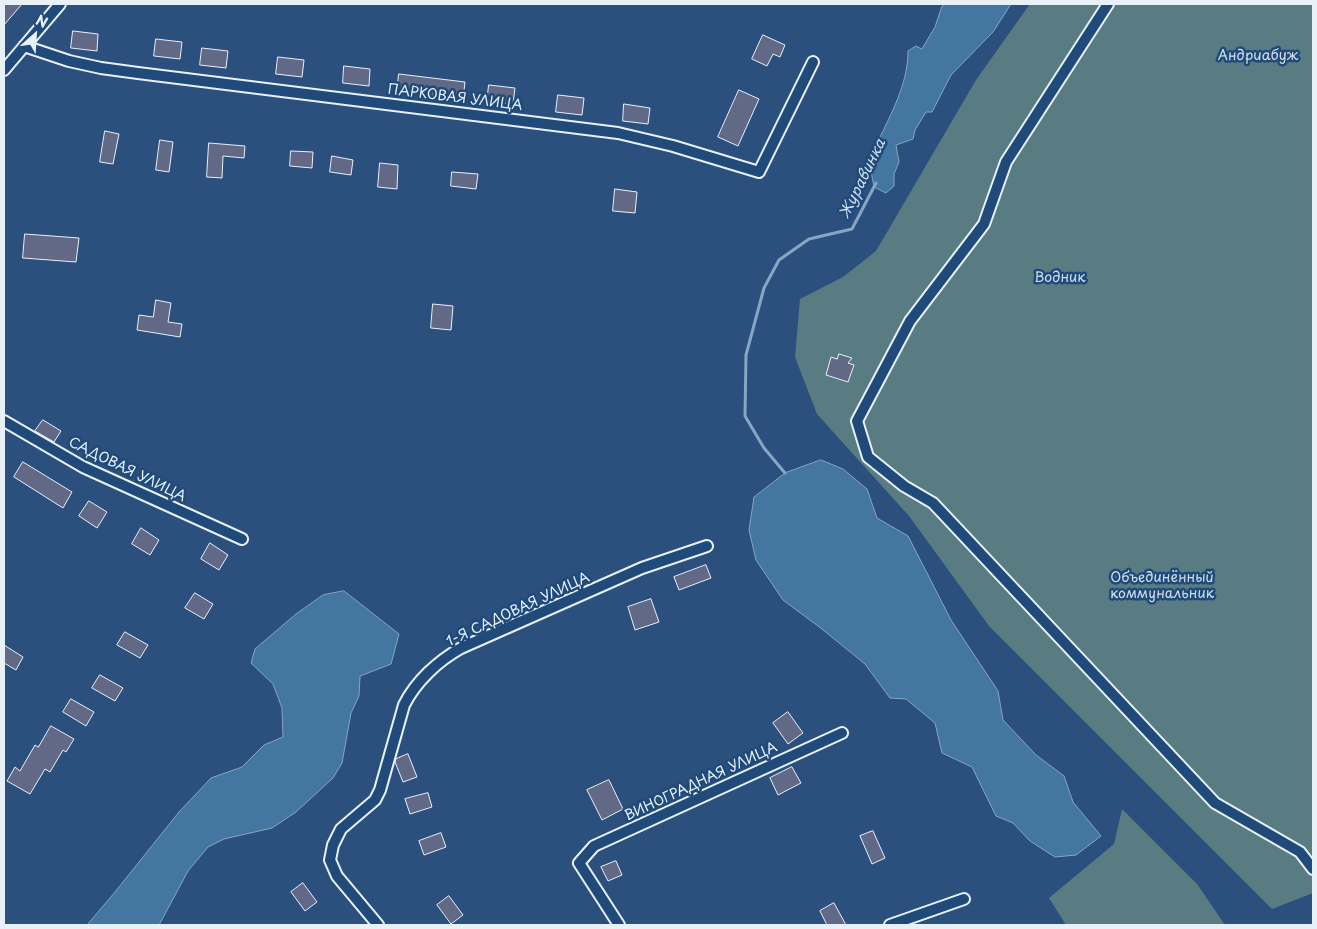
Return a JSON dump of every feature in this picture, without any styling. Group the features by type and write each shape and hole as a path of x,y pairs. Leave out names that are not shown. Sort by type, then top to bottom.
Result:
{"street":[{"path":"4,70 60,4"},
{"path":"1108,4 1006,162 984,224 910,321 857,421 868,457 904,486 933,503 1215,803 1300,852 1313,869"},
{"name":"ПАРКОВАЯ УЛИЦА","path":"24,46 69,61 101,68 618,132 673,146 759,172 813,62"},
{"name":"САДОВАЯ УЛИЦА","path":"4,421 83,467 242,539"},
{"name":"1-Я САДОВАЯ УЛИЦА","path":"378,925 336,876 330,860 332,845 341,829 375,800 380,790 404,705 410,693 420,681 449,655 462,648 642,568 707,546"},
{"name":"ВИНОГРАДНАЯ УЛИЦА","path":"619,925 578,863 594,846 842,733"},
{"path":"890,925 964,899"}],"green space":[{"path":"1030,4 1313,4 1313,893 1272,909 989,626 909,516 817,414 795,357 800,299 843,277 876,251 976,80"},
{"path":"1122,809 1197,884 1225,925 1066,925 1049,898 1114,844"}],"water":[{"path":"944,4 1011,4 993,32 951,75 932,112 926,112 915,130 913,139 896,145 899,162 894,174 894,186 886,193 874,187 871,170 872,156 900,92 906,72 908,51 916,46 922,49 935,27"},
{"path":"821,460 843,469 867,489 877,518 908,536 951,620 998,691 1003,720 1036,755 1064,776 1073,802 1101,836 1076,855 1055,857 1030,841 1013,823 996,816 972,767 942,753 935,723 906,699 890,698 865,664 783,600 756,560 749,530 754,497 785,473"},
{"path":"344,591 399,634 391,664 360,676 359,696 351,713 342,763 333,778 296,812 272,828 224,839 208,847 188,871 159,925 87,925 179,812 211,778 242,767 264,745 283,737 282,708 273,684 251,663 255,649 296,614 323,595"}],"building":[{"path":"4,4 22,4 4,25"},
{"path":"73,31 98,34 97,51 71,48"},
{"path":"763,35 785,45 780,57 773,54 767,66 752,59"},
{"path":"156,39 182,42 180,59 154,56"},
{"path":"202,48 228,51 226,68 200,65"},
{"path":"278,57 304,60 302,77 276,74"},
{"path":"344,66 370,69 369,86 343,83"},
{"path":"399,74 465,82 463,99 397,91"},
{"path":"489,85 515,88 513,104 487,102"},
{"path":"739,90 759,99 738,146 718,137"},
{"path":"558,95 584,98 582,115 556,112"},
{"path":"624,104 650,108 648,124 623,121"},
{"path":"105,131 119,134 113,164 100,162"},
{"path":"160,140 173,142 169,172 156,170"},
{"path":"209,143 245,146 244,158 223,156 222,178 207,177"},
{"path":"291,151 313,152 312,168 290,166"},
{"path":"332,156 353,160 351,175 330,172"},
{"path":"380,163 398,165 397,189 378,187"},
{"path":"452,172 478,174 476,189 451,186"},
{"path":"615,189 637,192 635,213 613,211"},
{"path":"25,234 79,238 76,262 23,258"},
{"path":"156,300 171,303 168,322 182,324 180,337 137,330 139,315 153,317"},
{"path":"433,304 453,306 451,330 431,328"},
{"path":"839,354 852,358 848,363 854,365 848,382 826,375 831,357 837,359"},
{"path":"43,420 61,431 54,442 35,431"},
{"path":"23,462 72,492 63,508 14,477"},
{"path":"89,501 107,512 97,528 79,516"},
{"path":"141,528 159,540 150,555 132,544"},
{"path":"210,543 228,555 219,570 201,559"},
{"path":"706,565 711,578 679,590 674,577"},
{"path":"195,593 213,604 204,619 185,608"},
{"path":"651,599 659,622 635,630 628,607"},
{"path":"125,632 148,645 140,658 117,645"},
{"path":"4,645 23,657 16,670 4,663"},
{"path":"100,675 123,688 115,701 92,688"},
{"path":"71,699 94,712 86,726 63,712"},
{"path":"788,712 803,733 788,744 773,723"},
{"path":"51,726 74,739 66,752 63,750 50,772 45,769 30,794 7,781 15,767 20,771 35,745 38,747"},
{"path":"408,754 417,777 403,782 395,762 396,759"},
{"path":"792,767 801,783 778,795 770,778"},
{"path":"609,780 623,809 602,820 587,790"},
{"path":"428,793 432,807 410,814 405,799"},
{"path":"873,831 885,858 872,864 860,836"},
{"path":"441,833 446,847 424,855 419,841"},
{"path":"616,861 622,875 608,881 601,867"},
{"path":"303,883 317,902 305,911 291,892"},
{"path":"449,896 463,915 451,924 437,905"},
{"path":"834,903 846,925 827,925 820,911"}],"waterway":[{"name":"Журавинка","path":"785,473 764,448 745,416 746,355 764,288 779,260 809,239 852,229 876,183"}],"park label":[{"name":"Андриабуж","path":"1258,56"},
{"name":"Водник","path":"1060,278"},
{"name":"Объединённый коммунальник","path":"1162,586"}]}
